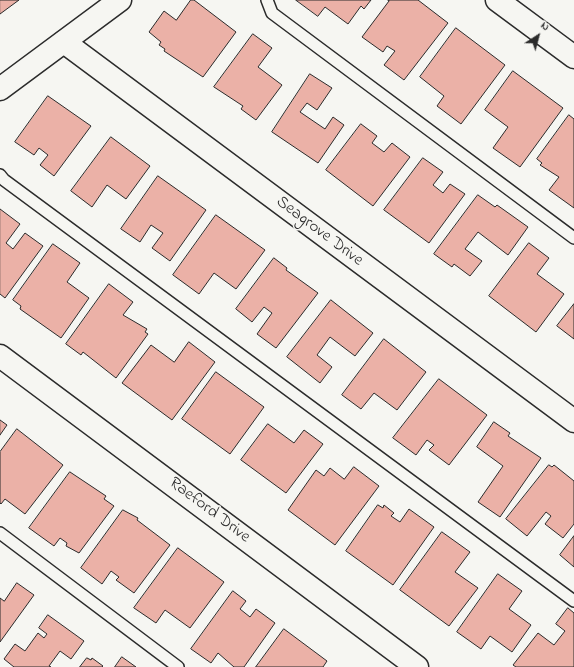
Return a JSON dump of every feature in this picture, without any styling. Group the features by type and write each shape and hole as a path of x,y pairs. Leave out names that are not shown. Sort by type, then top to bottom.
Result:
{"street":[{"path":"0,89 120,0"},
{"path":"497,0 574,57"},
{"name":"Seagrove Drive","path":"64,42 574,421"},
{"name":"Raeford Drive","path":"0,356 418,667"}],"lane":[{"path":"267,0 272,13 574,238"},
{"path":"0,175 4,180 574,601"},
{"path":"0,532 178,667"}],"building":[{"path":"0,0 19,0 0,14"},
{"path":"191,0 194,0 236,32 203,77 164,51 165,49 159,45 161,42 149,32 164,11 176,20"},
{"path":"296,0 371,0 364,9 361,6 348,24 325,7 318,16"},
{"path":"388,0 418,0 448,23 404,80 384,65 395,51 387,46 383,52 362,37 389,1"},
{"path":"456,28 505,65 461,124 437,106 444,96 420,77"},
{"path":"253,34 272,48 258,67 282,85 256,120 241,109 243,106 214,87"},
{"path":"513,71 563,108 520,167 493,148 508,127 485,110"},
{"path":"310,74 332,88 317,110 307,103 300,112 325,129 333,117 344,125 318,163 272,132"},
{"path":"48,96 91,126 54,176 40,165 48,155 39,148 34,155 15,142"},
{"path":"569,115 574,119 574,208 549,190 559,177 540,165 542,163 537,159"},
{"path":"361,124 377,136 372,143 384,152 392,143 410,157 373,206 326,170"},
{"path":"111,137 150,166 126,199 107,185 92,207 71,191"},
{"path":"423,158 443,172 433,185 443,193 450,184 465,194 429,243 384,210"},
{"path":"158,176 206,210 170,261 152,248 163,233 151,225 140,242 121,229"},
{"path":"478,195 495,207 497,205 528,227 508,255 478,232 465,249 482,261 470,276 454,264 452,267 434,254"},
{"path":"0,209 20,224 6,243 13,249 25,233 43,246 5,298 0,294"},
{"path":"216,215 265,250 236,289 214,273 199,294 173,275"},
{"path":"529,243 549,258 537,274 564,294 536,332 489,296"},
{"path":"53,244 80,263 67,282 89,298 61,338 20,309 21,306 13,300"},
{"path":"274,258 287,268 286,270 318,293 276,348 257,334 272,313 264,307 252,322 236,309"},
{"path":"109,284 133,302 123,315 147,329 145,332 148,334 116,378 83,352 81,355 66,344"},
{"path":"331,300 373,333 355,356 330,337 317,355 332,367 320,383 287,357"},
{"path":"574,304 574,339 557,326"},
{"path":"384,339 426,372 397,410 374,393 361,409 342,395"},
{"path":"189,342 215,362 172,420 122,383 151,345 174,362"},
{"path":"216,372 264,407 230,454 182,419"},
{"path":"439,379 487,415 449,465 429,450 434,445 427,440 416,455 393,438"},
{"path":"0,420 7,425 0,435"},
{"path":"494,422 510,433 508,436 541,458 500,517 478,502 503,466 477,447"},
{"path":"268,424 294,443 304,430 323,444 286,493 241,460"},
{"path":"17,429 63,465 25,514 5,499 1,504 0,503 0,452"},
{"path":"549,465 552,467 554,465 574,481 574,524 563,538 545,524 551,516 546,512 527,536 506,519"},
{"path":"354,467 379,486 335,545 288,510 316,470 324,476 330,468 344,479"},
{"path":"70,472 106,496 104,499 114,506 79,553 66,546 67,543 60,538 54,546 29,528"},
{"path":"378,505 383,508 384,505 394,513 391,516 400,522 409,509 434,527 393,585 346,551"},
{"path":"123,510 138,518 137,520 170,545 134,593 116,580 119,577 111,571 102,584 81,568"},
{"path":"442,532 470,552 455,572 478,588 449,626 400,590"},
{"path":"574,536 574,567 560,555"},
{"path":"178,548 224,582 190,628 165,610 156,623 134,608"},
{"path":"498,574 522,591 509,609 531,625 512,652 490,636 481,649 457,632"},
{"path":"17,583 34,595 0,642 0,598 4,601"},
{"path":"233,591 246,601 240,609 250,617 256,609 275,623 244,667 234,667 218,653 211,663 191,649"},
{"path":"568,608 574,613 574,667 516,667 513,665 538,633 554,645 565,631 556,624"},
{"path":"48,615 84,641 71,659 60,651 49,666 51,667 14,667 4,659 15,644 25,651 38,633 44,638 47,634 39,628"},
{"path":"284,629 327,661 323,667 256,667"},
{"path":"122,657 136,667 115,667"},
{"path":"87,658 91,660 92,658 103,666 80,667"}]}
